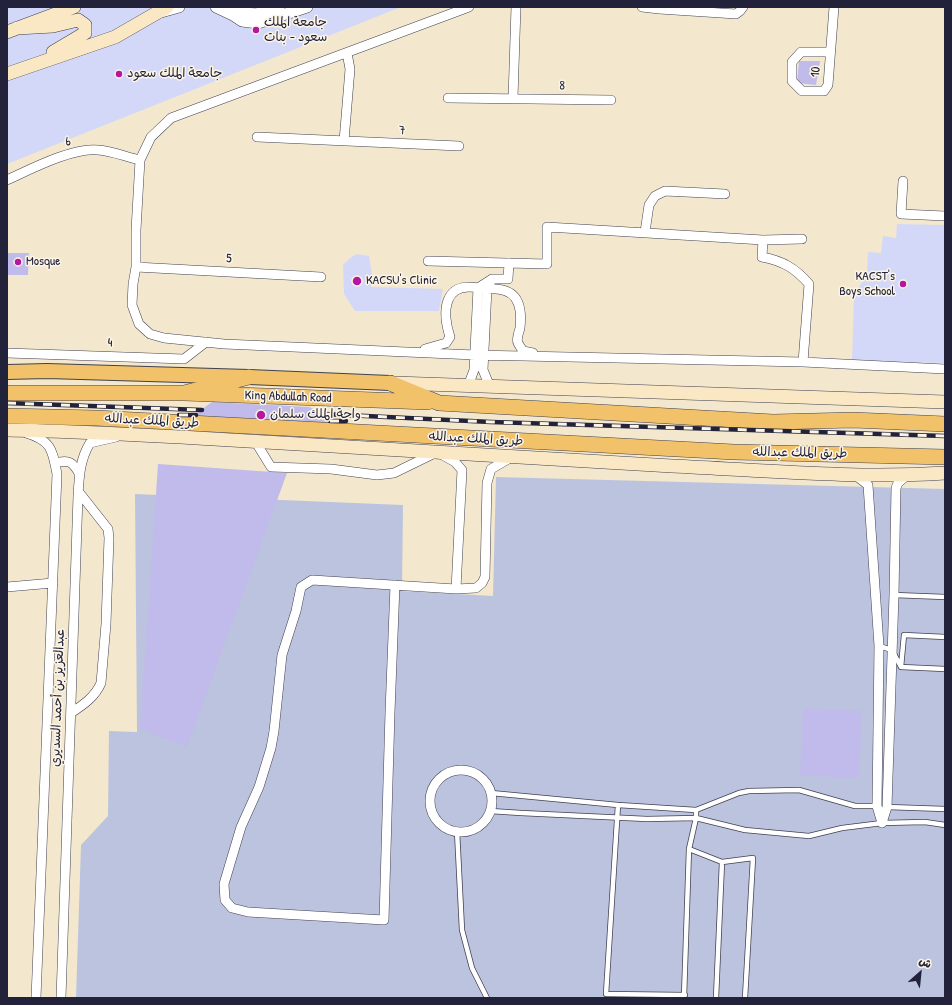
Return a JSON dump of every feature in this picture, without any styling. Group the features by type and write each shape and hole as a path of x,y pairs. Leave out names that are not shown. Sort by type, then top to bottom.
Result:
{"highway":[{"name":"طريق الملك عبدالله","path":"7,393 184,393 249,377"},
{"path":"390,383 439,403 773,422 853,420 945,424"},
{"name":"King Abdullah Road","path":"184,393 439,403"},
{"name":"طريق الملك عبدالله","path":"7,416 96,418 734,452 945,457"}],"main road":[{"path":"12,30 74,7"},
{"path":"7,74 115,37 164,9"},
{"path":"12,30 53,26 78,20 85,25 85,33 31,65"},
{"path":"7,372 47,371 249,377 490,387 945,402"},
{"path":"11,430 132,434 609,463 906,476 945,473"}],"street":[{"path":"164,9 178,7"},
{"path":"216,7 242,21 258,23 306,7"},
{"path":"235,7 243,12 253,14 278,7"},
{"path":"469,7 171,118 151,137 140,160 136,230 136,267 132,304 139,324 150,334 164,338 206,342 479,355 803,362 945,369"},
{"path":"513,98 516,7"},
{"path":"642,7 736,14 740,12 743,7"},
{"name":"10","path":"830,52 801,52 792,62 792,81 802,91 824,91 828,86 834,7"},
{"path":"344,141 350,69 347,53"},
{"name":"8","path":"448,98 611,100"},
{"name":"7","path":"257,137 459,146"},
{"name":"6","path":"7,180 52,160 78,152 97,149 140,160"},
{"path":"903,181 901,214 945,216"},
{"path":"645,232 649,205 654,196 665,191 725,194"},
{"path":"428,261 546,264 547,227 763,240 802,239"},
{"path":"763,240 762,257 774,259 797,271 809,284 803,362"},
{"path":"468,386 479,355 482,288 492,279 508,279 509,263"},
{"name":"5","path":"136,267 321,277"},
{"path":"410,352 439,346 446,343 450,337 446,325 445,310 448,300 452,293 458,288 468,286 496,288 506,291 512,295 517,300 521,312 517,342 523,351 554,357"},
{"name":"4","path":"7,353 184,359 206,342"},
{"path":"479,355 490,387"},
{"name":"عبدالعزيز بن أحمد السديري","path":"11,430 36,436 45,442 53,452 57,474 36,998"},
{"name":"عبدالعزيز بن أحمد السديري","path":"61,998 78,491 80,475 84,453 90,443 132,434"},
{"path":"255,441 271,466 331,469 377,474 394,473 436,452 455,462 462,470 456,589"},
{"path":"395,585 384,920 248,912 232,908 225,900 224,884 241,827 259,787 271,748 282,655 296,611 301,587 312,580 395,585 456,589 476,588 482,584 485,577 486,483 491,469 513,456"},
{"path":"55,463 64,460 70,462 75,466 80,475"},
{"path":"854,474 868,485 879,646 877,806 882,823"},
{"path":"882,823 887,807 896,488 898,483 906,476"},
{"path":"71,713 86,703 98,691 101,683 106,624 109,538 108,529 78,491"},
{"path":"7,588 53,583"},
{"path":"456,770 468,771 480,776 485,781 491,793 492,802 490,811 481,825 473,829 457,831 448,829 439,823 430,806 430,796 433,787 439,779 447,773 456,770"}],"lane":[{"path":"894,595 945,597"},
{"path":"901,667 904,635 945,637"},
{"path":"879,646 892,650 901,667"},
{"path":"901,667 945,669"},
{"path":"491,793 618,805 696,810 739,793 749,791 799,790 854,806 945,809"},
{"path":"618,805 606,996 684,997 689,849 696,818 696,810"},
{"path":"490,811 617,817 696,818 745,830 809,836 842,828 882,823 925,822 945,825"},
{"path":"457,831 462,930 472,968 487,998"},
{"path":"689,849 722,862 753,858 745,998"},
{"path":"716,998 722,862"}],"shaded area":[{"name":"جامعة الملك سعود","path":"7,7 401,7 7,164"},
{"name":"KACST's Boys School","path":"897,224 945,225 945,363 852,361 854,295 867,274 868,252 881,253 883,236 896,238"},
{"name":"KACSU's Clinic","path":"357,254 369,256 372,274 371,287 443,289 439,311 355,311 344,294 343,265"},
{"path":"496,477 945,489 945,998 76,998 81,845 108,816 109,731 137,732 135,494 403,505 402,591 493,596"}],"building":[{"path":"799,61 820,61 816,85 797,83"},
{"name":"Mosque","path":"7,253 29,253 28,275 7,275"},
{"name":"واحة الملك سلمان","path":"212,402 309,407 321,412 329,419 330,423 195,417 198,412"},
{"path":"158,464 287,473 187,747 140,729"},
{"path":"803,708 862,711 859,778 800,775"}],"railway":[{"path":"7,403 202,410"},
{"path":"324,414 491,422 945,436"},
{"path":"179,415 196,415"},
{"path":"330,421 346,421"}],"place":[{"name":"جامعة الملك سعود - بنات","path":"256,30"},
{"name":"جامعة الملك سعود","path":"119,74"},
{"name":"Mosque","path":"18,262"},
{"name":"KACSU's Clinic","path":"357,281"},
{"name":"KACST's Boys School","path":"903,284"},
{"name":"واحة الملك سلمان","path":"261,415"}]}
